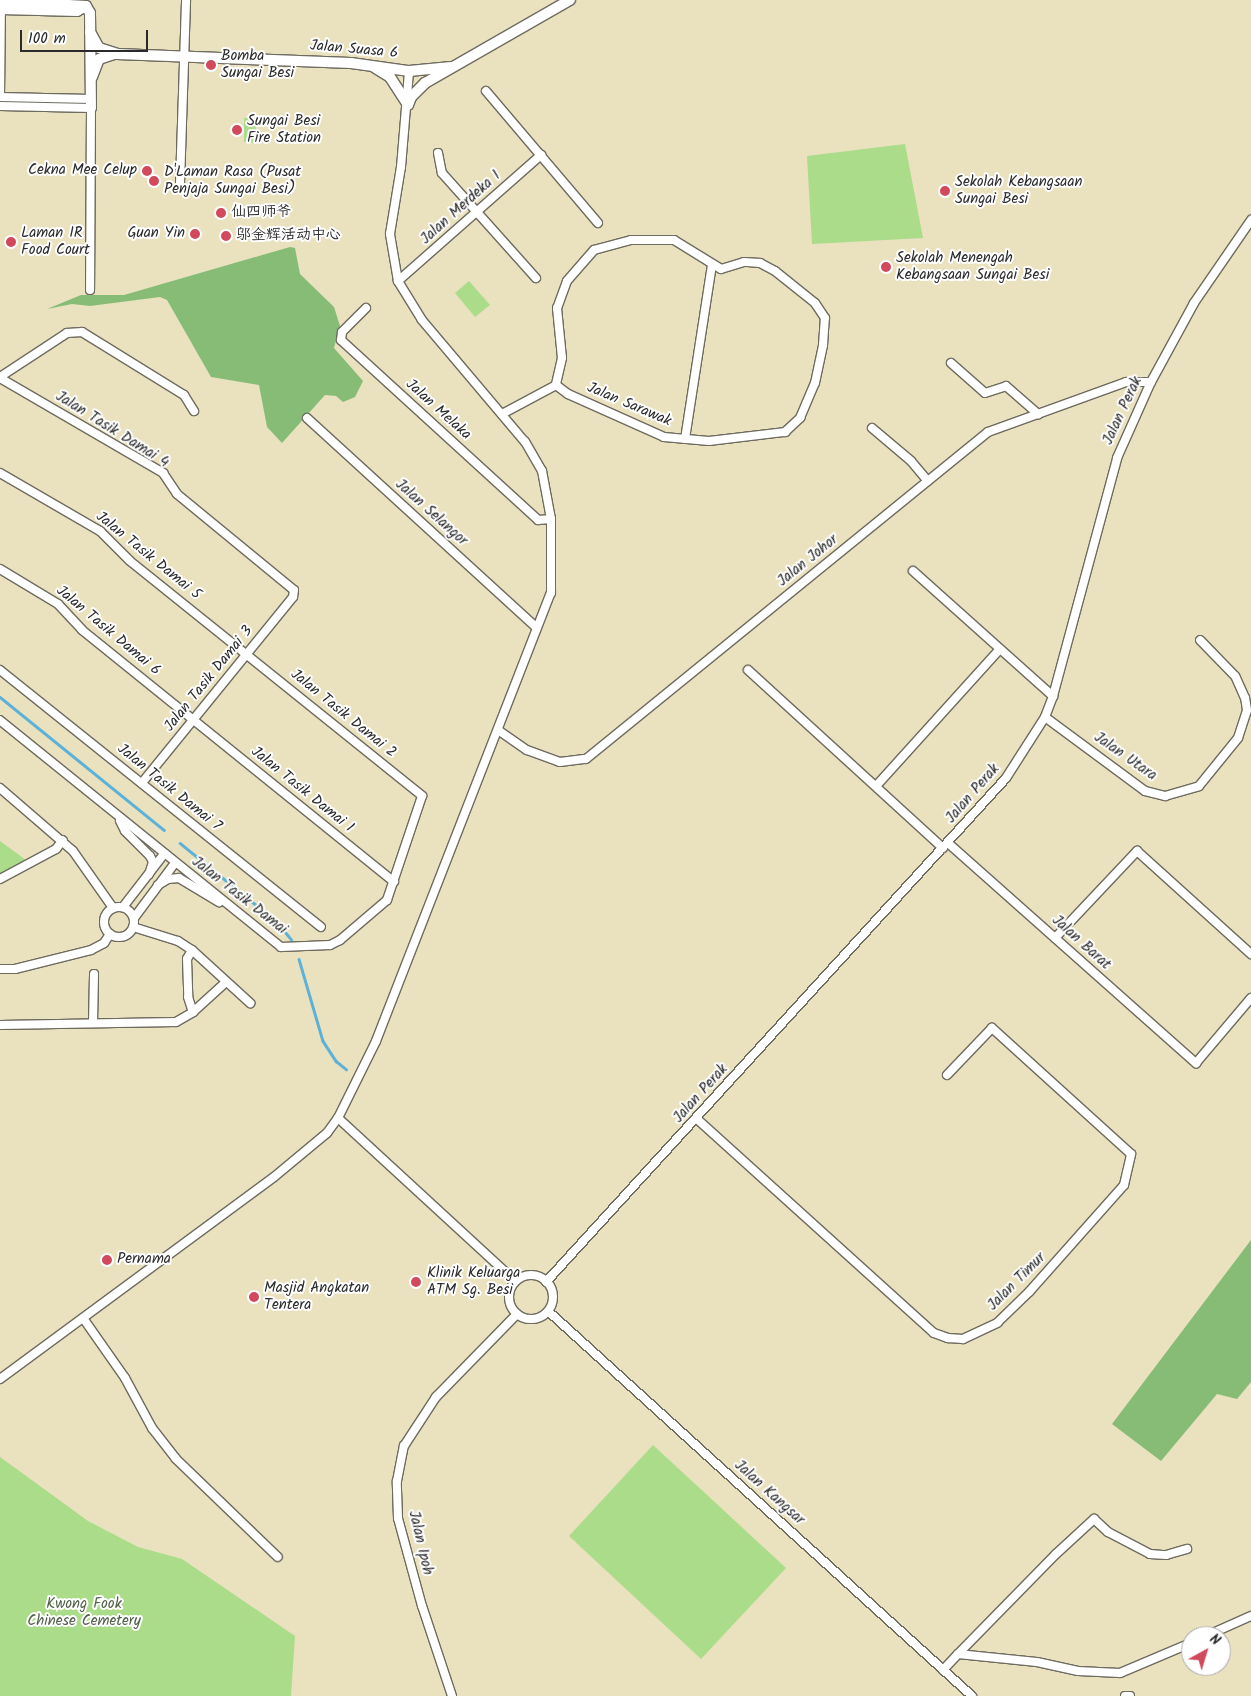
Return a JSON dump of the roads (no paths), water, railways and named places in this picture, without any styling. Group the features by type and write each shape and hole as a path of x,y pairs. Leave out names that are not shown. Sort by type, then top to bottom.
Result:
{"street":[{"path":"180,183 186,0"},
{"path":"408,105 420,88 451,67 570,0"},
{"path":"90,290 91,103 91,80 87,3 1,4 0,97 91,103"},
{"name":"Jalan Suasa 6","path":"90,32 99,48 117,54 372,66 409,70 451,67"},
{"name":"Jalan Suasa 6","path":"91,80 98,60 117,54"},
{"path":"372,66 390,77 408,105"},
{"path":"0,1379 282,1171 327,1133 338,1118 365,1066 551,593 551,519 542,471 525,442 422,320 398,281 390,234 408,105 409,70"},
{"path":"486,91 598,223"},
{"path":"0,106 91,103"},
{"path":"438,153 442,173 536,278"},
{"name":"Jalan Merdeka 1","path":"398,281 541,155"},
{"name":"Jalan Perak","path":"546,1282 697,1119 1006,778 1045,717 1053,696 1117,458 1151,382 1194,303 1251,220"},
{"path":"502,414 556,385 562,358 557,308 567,281 594,250 631,240 674,240 712,264 685,439"},
{"name":"Jalan Sarawak","path":"556,385 568,394 664,437 709,441 785,432 800,418 815,383 824,345 825,318 815,302 775,271 760,263 744,262 721,268 712,264"},
{"name":"Jalan Melaka","path":"366,308 342,332 341,340 538,520 551,519"},
{"path":"0,378 67,333 82,332 184,395 194,412"},
{"path":"951,363 985,393 1006,386 1038,414"},
{"name":"Jalan Tasik Damai 4","path":"0,378 163,473 177,494 294,590"},
{"name":"Jalan Johor","path":"498,730 527,750 560,762 586,759 988,432 1126,382 1151,382"},
{"name":"Jalan Selangor","path":"307,418 538,628"},
{"path":"872,428 910,461 928,481"},
{"name":"Jalan Tasik Damai 5","path":"0,472 100,531 130,560 247,654"},
{"name":"Jalan Tasik Damai 6","path":"0,569 58,604 82,630 194,720"},
{"path":"913,571 998,651 1053,696"},
{"name":"Jalan Tasik Damai 3","path":"142,783 293,597 294,590"},
{"name":"Jalan Utara","path":"1045,717 1145,791 1165,796 1199,786 1238,738 1247,710 1245,698 1235,676 1200,640"},
{"path":"877,785 998,651"},
{"name":"Jalan Tasik Damai 2","path":"247,654 422,796"},
{"name":"Jalan Tasik Damai 7","path":"0,670 321,927"},
{"name":"Jalan Barat","path":"748,670 946,846 1055,938 1196,1063 1251,998"},
{"name":"Jalan Tasik Damai","path":"0,720 281,947 330,945 340,940 388,900 422,796"},
{"name":"Jalan Tasik Damai 1","path":"194,720 394,882"},
{"path":"0,788 63,840 113,908"},
{"path":"119,818 125,831 150,856 149,874"},
{"path":"0,879 56,849 63,840"},
{"path":"1055,938 1138,851 1251,954"},
{"path":"110,934 104,922 106,913 113,908 124,907 164,854"},
{"path":"110,934 123,936 133,927 134,918 175,863"},
{"path":"158,885 168,879 179,878 226,904"},
{"path":"124,907 134,918"},
{"path":"133,927 178,941 192,950 250,1003"},
{"path":"0,969 15,969 91,950 104,943 110,934"},
{"path":"192,950 187,959 188,997 193,1012"},
{"path":"94,974 94,1023"},
{"path":"0,1025 176,1022 193,1012 226,982"},
{"name":"Jalan Timur","path":"697,1119 934,1333 948,1338 963,1339 997,1323 1029,1292 1124,1185 1131,1154 992,1028 947,1075"},
{"path":"338,1118 515,1281"},
{"path":"529,1276 546,1282 553,1292 548,1311 531,1319 516,1314 509,1296 515,1281 529,1276"},
{"name":"Jalan Kangsar","path":"548,1311 972,1696"},
{"name":"Jalan Ipoh","path":"452,1696 422,1606 398,1518 397,1481 404,1446 436,1397 516,1314"},
{"path":"83,1318 125,1378 152,1428 176,1459 278,1557"},
{"path":"943,1670 1056,1554 1094,1519 1108,1532 1150,1554 1166,1555 1187,1549"},
{"path":"1228,1626 1251,1616"},
{"path":"958,1654 1037,1662 1078,1671 1120,1673 1181,1647"},
{"path":"1125,1696 1130,1696"}],"waterway":[{"path":"0,697 164,830"},
{"path":"180,843 278,923 291,939"},
{"path":"299,959 323,1041 336,1061 346,1069"}],"place":[{"name":"Bomba Sungai Besi","path":"211,65"},
{"name":"Sungai Besi Fire Station","path":"237,130"},
{"name":"Cekna Mee Celup","path":"147,171"},
{"name":"D'Laman Rasa (Pusat Penjaja Sungai Besi)","path":"154,181"},
{"name":"Sekolah Kebangsaan Sungai Besi","path":"945,191"},
{"name":"仙四师爷","path":"221,213"},
{"name":"Guan Yin","path":"195,234"},
{"name":"邬金辉活动中心","path":"226,236"},
{"name":"Laman IR Food Court","path":"11,242"},
{"name":"Sekolah Menengah Kebangsaan Sungai Besi","path":"886,267"},
{"name":"Pernama","path":"107,1260"},
{"name":"Klinik Keluarga ATM Sg. Besi","path":"416,1282"},
{"name":"Masjid Angkatan Tentera","path":"254,1297"}],"park label":[{"name":"Kwong Fook Chinese Cemetery","path":"84,1612"}]}
